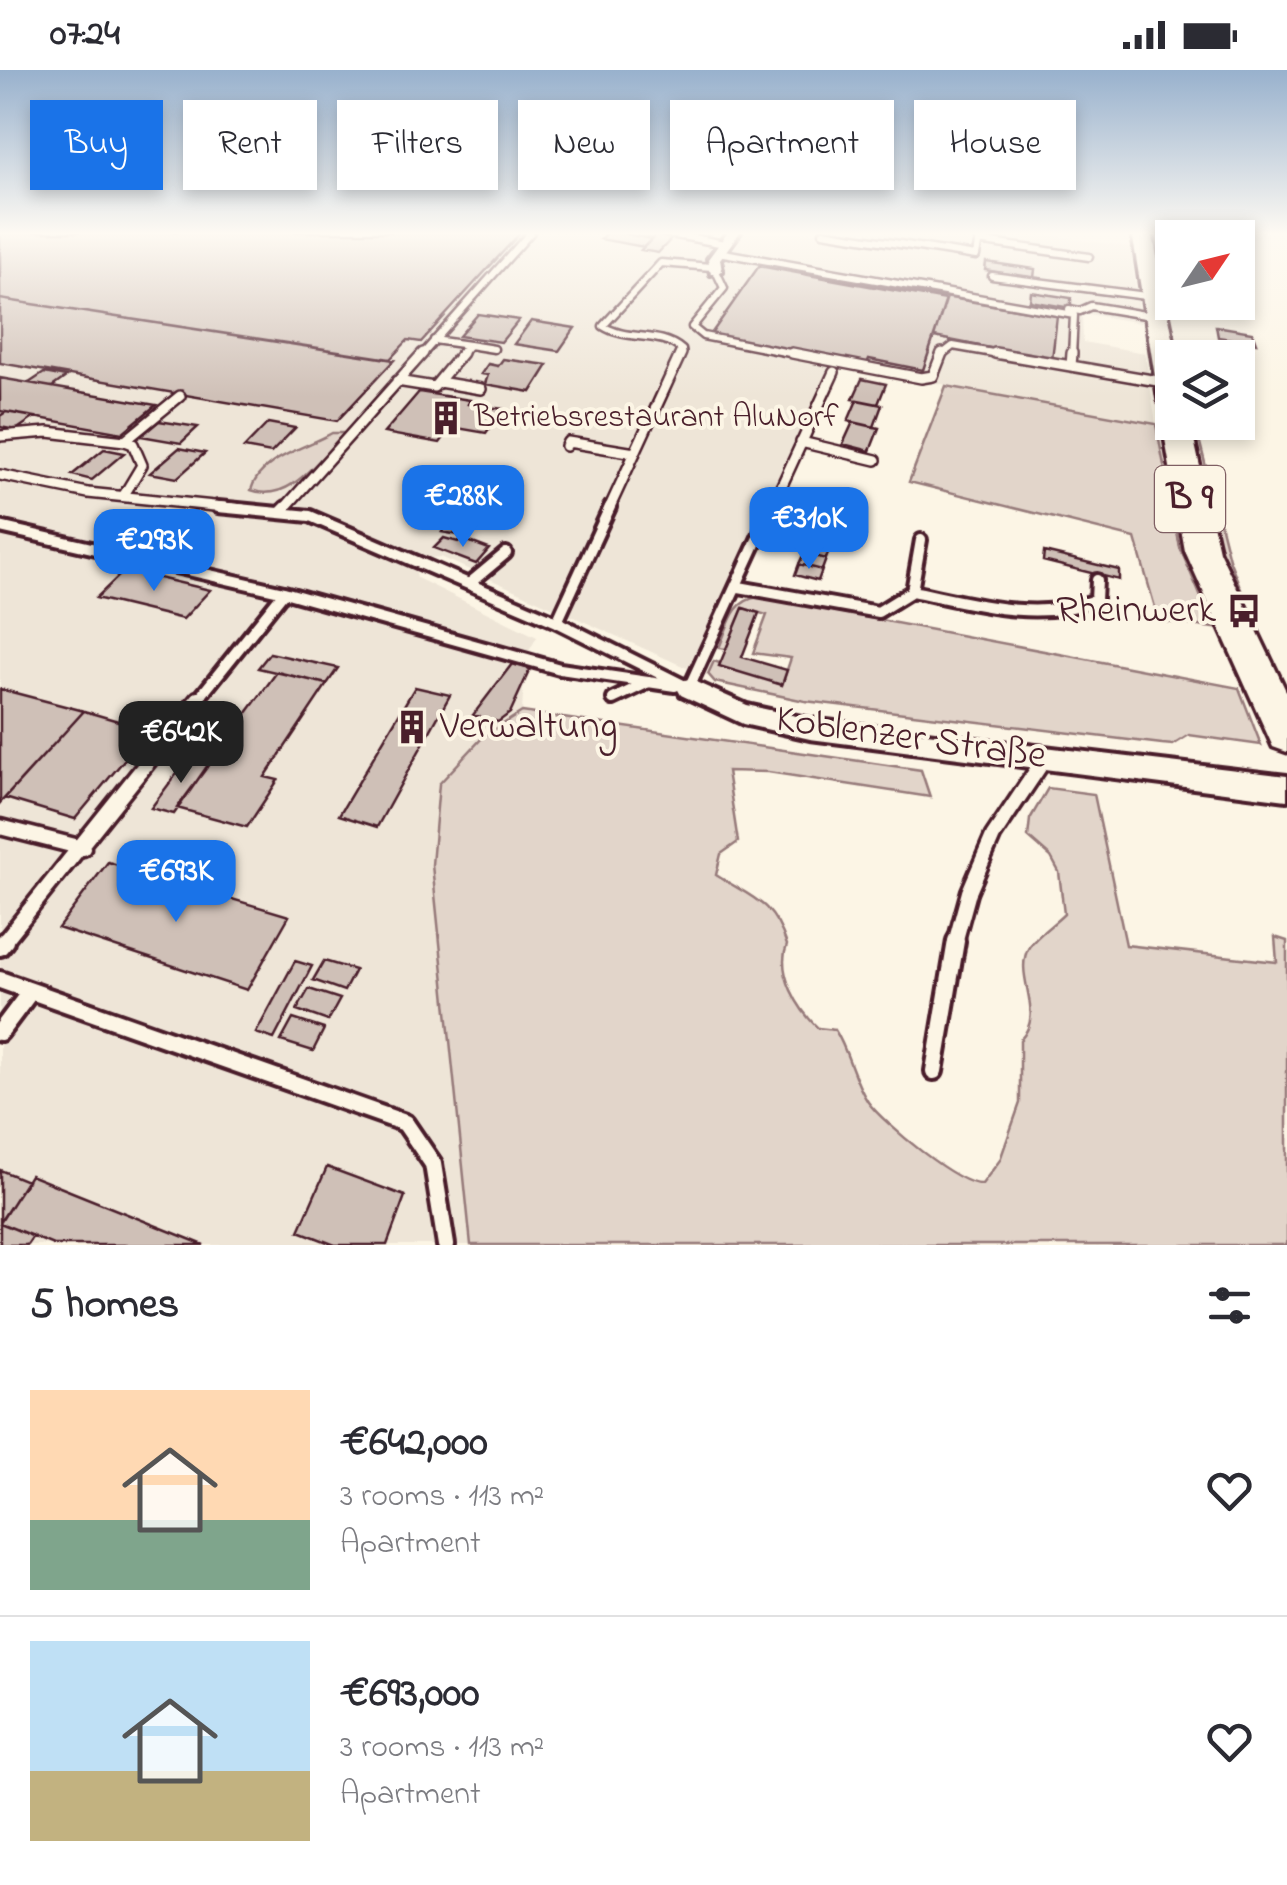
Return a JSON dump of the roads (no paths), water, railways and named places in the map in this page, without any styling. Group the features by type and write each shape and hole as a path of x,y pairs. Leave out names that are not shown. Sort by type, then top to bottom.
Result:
{"main road":[{"name":"B 9","path":"1180,440 1202,550 1287,734"}],"street":[{"name":"Koblenzer Straße","path":"690,688 742,714 795,727 1287,788"}],"lane":[{"path":"282,511 482,287"},
{"path":"557,622 635,453 640,432 682,350 674,341 604,330 611,314 635,287"},
{"path":"723,287 692,327 704,336 921,378 932,376 941,354 953,346 1070,366 1155,389"},
{"path":"935,287 1074,316 1070,366"},
{"path":"1049,287 1155,307"},
{"path":"995,294 1080,311 1090,306 1155,307"},
{"path":"434,340 494,349"},
{"path":"397,382 434,387 469,345"},
{"path":"690,688 834,372"},
{"path":"438,382 481,389"},
{"path":"125,441 180,396"},
{"path":"0,436 48,432 132,444 142,465 124,495"},
{"path":"566,446 568,442 635,453"},
{"path":"801,442 876,460"},
{"path":"0,475 88,493 310,516 557,622 690,688"},
{"path":"0,527 284,592 560,669 690,688"},
{"path":"912,591 921,540"},
{"path":"470,583 506,553"},
{"path":"739,587 878,612 912,591 1009,611 1081,606 1096,600 1097,580"},
{"path":"0,947 284,592"},
{"path":"550,679 560,669"},
{"path":"613,699 648,682"},
{"path":"934,1070 950,963 966,900 991,840 1045,758"},
{"path":"0,827 83,848"},
{"path":"0,980 405,1122 426,1142 434,1158 446,1245"},
{"path":"0,1032 30,992"}],"place":[{"name":"Betriebsrestaurant AluNorf","path":"446,418"},
{"name":"Rheinwerk","path":"1244,611"},
{"name":"Verwaltung","path":"412,727"}]}
